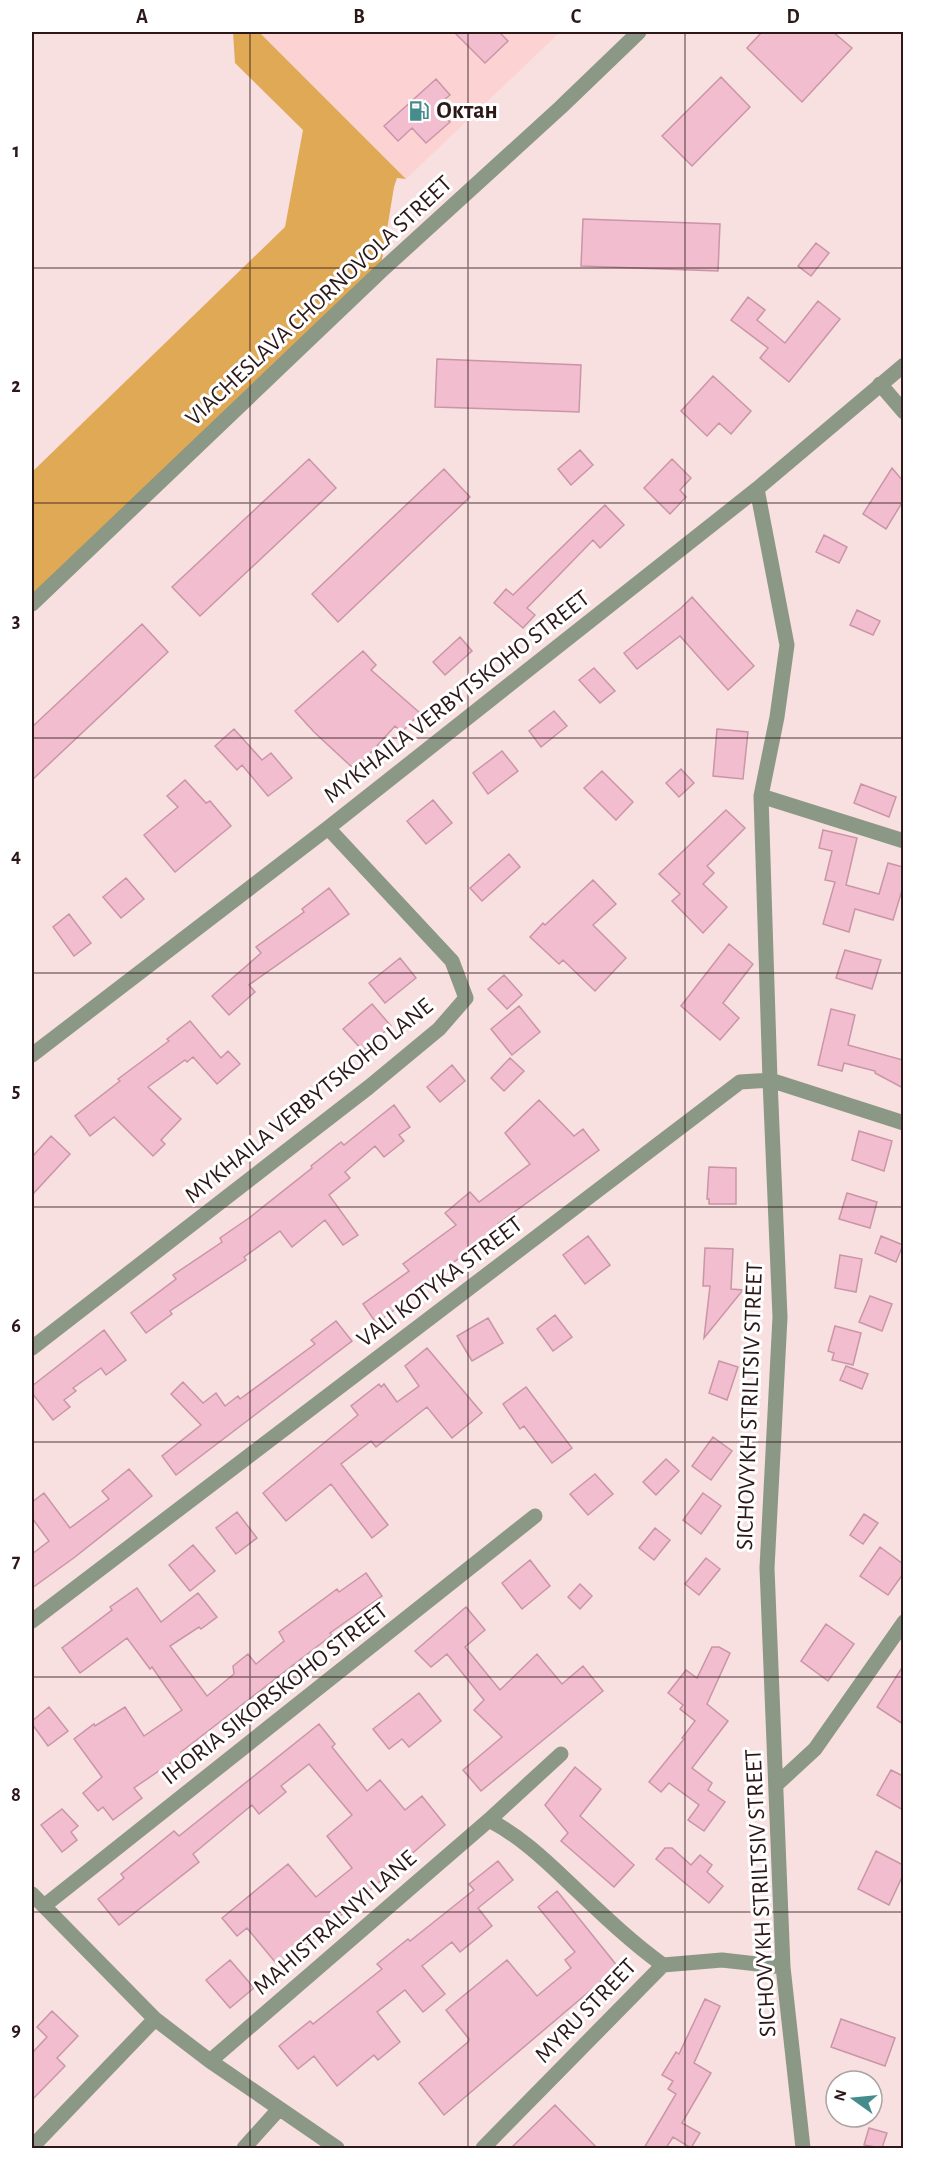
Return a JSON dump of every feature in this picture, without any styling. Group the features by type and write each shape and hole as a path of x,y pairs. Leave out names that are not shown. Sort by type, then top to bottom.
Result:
{"street":[{"name":"VIACHESLAVA CHORNOVOLA STREET","path":"32,604 380,272 561,107 639,32"},
{"name":"MYKHAILA VERBYTSKOHO STREET","path":"32,1055 327,828 757,489 903,364"},
{"path":"880,384 903,412"},
{"name":"SICHOVYKH STRILTSIV STREET","path":"757,489 788,645 777,717 761,796 780,1317 767,1568 783,1967 803,2148"},
{"path":"761,796 903,841"},
{"name":"MYKHAILA VERBYTSKOHO LANE","path":"32,1348 369,1087 439,1029 466,998 452,961 327,828"},
{"name":"VALI KOTYKA STREET","path":"32,1621 740,1082 770,1080 903,1123"},
{"name":"IHORIA SIKORSKOHO STREET","path":"44,1906 535,1516"},
{"path":"777,1785 815,1749 903,1622"},
{"name":"MAHISTRALNYI LANE","path":"210,2061 489,1820 561,1754"},
{"path":"489,1820 508,1830 542,1857 637,1946 663,1965"},
{"path":"32,1894 155,2019 210,2061 337,2148"},
{"name":"MYRU STREET","path":"483,2148 663,1965 722,1960 783,1967"},
{"path":"32,2147 155,2019"},
{"path":"244,2148 279,2109"}],"shaded area":[{"path":"233,32 259,32 406,179 397,178 394,187 380,272 32,604 32,472 285,227 303,130 235,63"},
{"path":"259,32 560,32 406,179"}],"building":[{"path":"454,32 499,32 508,41 485,63"},
{"path":"762,32 833,32 852,48 802,102 747,48"},
{"path":"721,77 750,107 692,166 662,136"},
{"path":"436,79 450,95 436,107 450,122 426,143 412,128 398,141 384,126"},
{"path":"583,219 720,224 718,271 581,266"},
{"path":"816,243 829,253 811,276 798,266"},
{"path":"748,297 765,310 757,320 785,343 818,301 840,319 789,382 760,358 768,348 731,320"},
{"path":"437,359 581,365 579,412 435,407"},
{"path":"713,376 751,411 731,434 719,423 707,436 681,411"},
{"path":"580,450 593,465 571,485 558,469"},
{"path":"309,459 336,488 200,616 172,587"},
{"path":"672,459 691,478 680,490 686,497 670,514 644,488"},
{"path":"892,468 903,481 903,501 886,529 863,514"},
{"path":"444,469 470,497 338,622 312,594"},
{"path":"605,505 624,525 600,548 593,540 527,608 535,615 523,628 494,603 506,589 513,595"},
{"path":"824,535 847,547 839,563 816,552"},
{"path":"692,597 754,666 728,690 680,636 637,669 624,653"},
{"path":"857,610 880,621 873,635 850,625"},
{"path":"142,624 168,652 32,780 32,727"},
{"path":"460,637 472,651 445,675 433,662"},
{"path":"363,651 376,665 371,670 420,713 402,732 395,726 355,770 295,711"},
{"path":"594,668 615,691 600,703 579,680"},
{"path":"554,711 567,726 541,747 529,731"},
{"path":"234,729 262,760 271,753 292,778 268,796 242,765 237,770 215,746"},
{"path":"717,729 748,732 743,779 713,776"},
{"path":"502,751 518,771 488,794 473,773"},
{"path":"681,769 694,783 679,797 666,783"},
{"path":"602,771 633,802 616,820 584,788"},
{"path":"185,780 206,803 210,801 231,826 175,872 144,835 178,807 167,796"},
{"path":"861,784 896,797 889,817 854,803"},
{"path":"433,800 452,823 426,844 407,821"},
{"path":"726,810 745,828 707,866 714,873 703,884 727,907 703,933 672,901 680,894 659,874"},
{"path":"823,830 857,838 846,885 879,894 888,863 903,867 903,887 893,920 855,909 849,932 823,924 835,882 825,880 832,851 819,848"},
{"path":"509,854 520,867 482,901 470,888"},
{"path":"126,878 144,899 121,918 103,897"},
{"path":"593,880 616,904 593,925 626,958 595,991 563,960 559,964 530,937"},
{"path":"329,888 349,914 249,985 255,992 229,1015 212,996 261,953 256,947 304,912 302,909"},
{"path":"69,914 91,943 74,956 53,927"},
{"path":"729,944 753,964 723,1003 739,1018 720,1040 681,1006"},
{"path":"845,950 881,960 872,989 836,978"},
{"path":"400,958 416,978 385,1003 369,983"},
{"path":"504,975 522,995 507,1009 488,989"},
{"path":"372,1004 391,1026 363,1051 343,1029"},
{"path":"519,1006 540,1032 512,1055 491,1029"},
{"path":"831,1009 855,1015 848,1045 903,1060 903,1088 875,1071 844,1063 842,1071 818,1065"},
{"path":"190,1021 221,1058 228,1051 240,1064 217,1084 193,1057 187,1062 185,1060 148,1087 181,1119 161,1140 165,1144 153,1156 114,1117 90,1136 75,1116 120,1081 118,1079 169,1041 167,1039"},
{"path":"510,1058 524,1071 504,1091 491,1078"},
{"path":"452,1065 465,1081 440,1102 427,1087"},
{"path":"539,1100 574,1136 583,1129 599,1150 498,1224 501,1228 476,1249 474,1247 376,1323 363,1304 409,1271 403,1264 456,1225 445,1213 470,1192 479,1202 530,1164 505,1133"},
{"path":"394,1105 410,1127 399,1135 404,1141 384,1157 375,1146 345,1172 350,1178 329,1195 358,1235 343,1245 325,1220 292,1247 280,1231 244,1257 246,1260 170,1311 172,1314 146,1333 131,1313 176,1279 173,1275 222,1242 220,1238 249,1218 341,1142 344,1145"},
{"path":"859,1131 892,1141 884,1171 852,1160"},
{"path":"51,1136 70,1154 32,1195 32,1157"},
{"path":"709,1167 736,1168 736,1204 709,1204 709,1199 707,1199"},
{"path":"847,1193 877,1202 870,1228 839,1219"},
{"path":"588,1236 610,1265 585,1284 563,1255"},
{"path":"881,1236 903,1245 896,1262 875,1253"},
{"path":"705,1248 733,1249 731,1289 743,1290 704,1338 710,1286 703,1286"},
{"path":"840,1255 862,1259 856,1292 835,1288"},
{"path":"870,1296 892,1304 882,1331 859,1322"},
{"path":"555,1315 572,1337 553,1351 537,1329"},
{"path":"488,1318 503,1343 472,1361 457,1336"},
{"path":"336,1321 352,1341 176,1475 162,1456 201,1425 171,1394 183,1382 203,1403 216,1393 225,1406 238,1396 240,1399 315,1344 311,1340"},
{"path":"835,1326 861,1333 853,1365 832,1360 834,1353 828,1351"},
{"path":"104,1330 126,1360 106,1375 101,1368 73,1388 76,1391 64,1400 70,1407 53,1420 32,1393 32,1386"},
{"path":"427,1348 482,1413 452,1438 427,1407 376,1447 371,1441 341,1464 388,1525 372,1538 331,1484 286,1521 263,1493 358,1415 351,1406 379,1384 381,1387 384,1384 397,1402 419,1386 405,1366"},
{"path":"719,1361 738,1367 727,1400 709,1393"},
{"path":"846,1366 868,1374 862,1389 840,1380"},
{"path":"526,1387 572,1448 552,1463 524,1426 520,1429 503,1404"},
{"path":"713,1437 732,1451 711,1480 692,1466"},
{"path":"666,1459 679,1471 656,1495 643,1482"},
{"path":"129,1469 152,1496 32,1588 32,1554 49,1541 32,1518 32,1502 44,1493 70,1528 109,1499 102,1491"},
{"path":"595,1474 613,1494 588,1515 570,1494"},
{"path":"703,1493 721,1506 701,1534 683,1520"},
{"path":"237,1512 257,1538 236,1554 216,1528"},
{"path":"864,1514 878,1523 863,1544 850,1535"},
{"path":"655,1528 670,1540 654,1560 639,1548"},
{"path":"193,1545 215,1571 190,1591 169,1565"},
{"path":"880,1547 903,1564 903,1574 888,1595 860,1576"},
{"path":"706,1558 720,1569 699,1595 685,1584"},
{"path":"530,1560 550,1586 522,1609 502,1583"},
{"path":"366,1573 382,1596 330,1633 332,1635 181,1752 182,1755 134,1788 142,1798 113,1820 103,1807 98,1811 83,1793 102,1777 74,1739 94,1724 95,1726 125,1707 144,1736 182,1710 152,1667 150,1669 127,1638 80,1673 62,1648 112,1610 110,1607 137,1588 161,1622 198,1593 217,1617 201,1629 199,1627 170,1646 207,1696 234,1674 233,1666 248,1654 256,1664 284,1641 279,1632 337,1589 339,1592"},
{"path":"580,1584 592,1596 580,1609 568,1597"},
{"path":"466,1607 485,1630 465,1647 500,1690 537,1654 562,1684 583,1666 603,1691 481,1791 463,1770 502,1737 474,1710 484,1700 447,1654 431,1667 415,1651"},
{"path":"826,1624 854,1644 828,1681 801,1661"},
{"path":"712,1647 719,1647 730,1653 707,1704 728,1721 692,1768 712,1783 708,1790 725,1802 704,1831 688,1820 699,1805 669,1783 661,1792 649,1782 684,1739 682,1738 695,1721 680,1709 683,1705 668,1693 686,1670 697,1678"},
{"path":"903,1666 903,1724 877,1707"},
{"path":"419,1693 441,1721 409,1747 402,1739 389,1749 373,1729"},
{"path":"49,1707 68,1731 48,1746 32,1721"},
{"path":"319,1724 335,1744 332,1747 367,1791 380,1780 405,1810 422,1796 445,1825 280,1968 247,1928 237,1936 222,1918 288,1864 316,1897 352,1868 327,1836 352,1815 309,1764 281,1786 286,1792 259,1814 252,1805 193,1854 199,1862 119,1925 98,1899 124,1878 121,1874 174,1831 179,1836"},
{"path":"575,1767 601,1789 580,1816 634,1865 614,1887 561,1841 568,1833 545,1805"},
{"path":"891,1770 903,1776 903,1810 877,1795"},
{"path":"62,1809 78,1826 71,1832 77,1840 62,1852 41,1825"},
{"path":"665,1848 672,1848 691,1865 700,1855 712,1865 707,1872 723,1886 709,1903 656,1859"},
{"path":"876,1851 903,1865 903,1875 889,1905 858,1889"},
{"path":"498,1861 513,1880 478,1908 492,1926 460,1952 452,1942 422,1966 445,1994 423,2012 405,1990 377,2012 400,2042 378,2060 374,2055 337,2086 314,2056 298,2069 279,2046 310,2021 313,2024 382,1969 377,1964 474,1890 469,1884"},
{"path":"557,1891 618,1967 444,2115 419,2083 468,2042 469,2039 446,2010 507,1960 537,1996 571,1968 565,1960 575,1952 538,1907"},
{"path":"230,1960 254,1988 230,2008 206,1980"},
{"path":"705,1999 720,2006 694,2063 711,2073 682,2123 700,2133 691,2148 673,2137 666,2148 644,2148 676,2094 668,2089 673,2081 662,2075 676,2052 679,2054"},
{"path":"52,2011 78,2036 57,2058 65,2066 32,2100 32,2053 47,2037 37,2027"},
{"path":"841,2019 895,2038 885,2066 831,2047"},
{"path":"555,2105 597,2148 511,2148"},
{"path":"869,2129 887,2133 882,2148 864,2145"}],"place":[{"name":"Октан","path":"419,111"}]}
